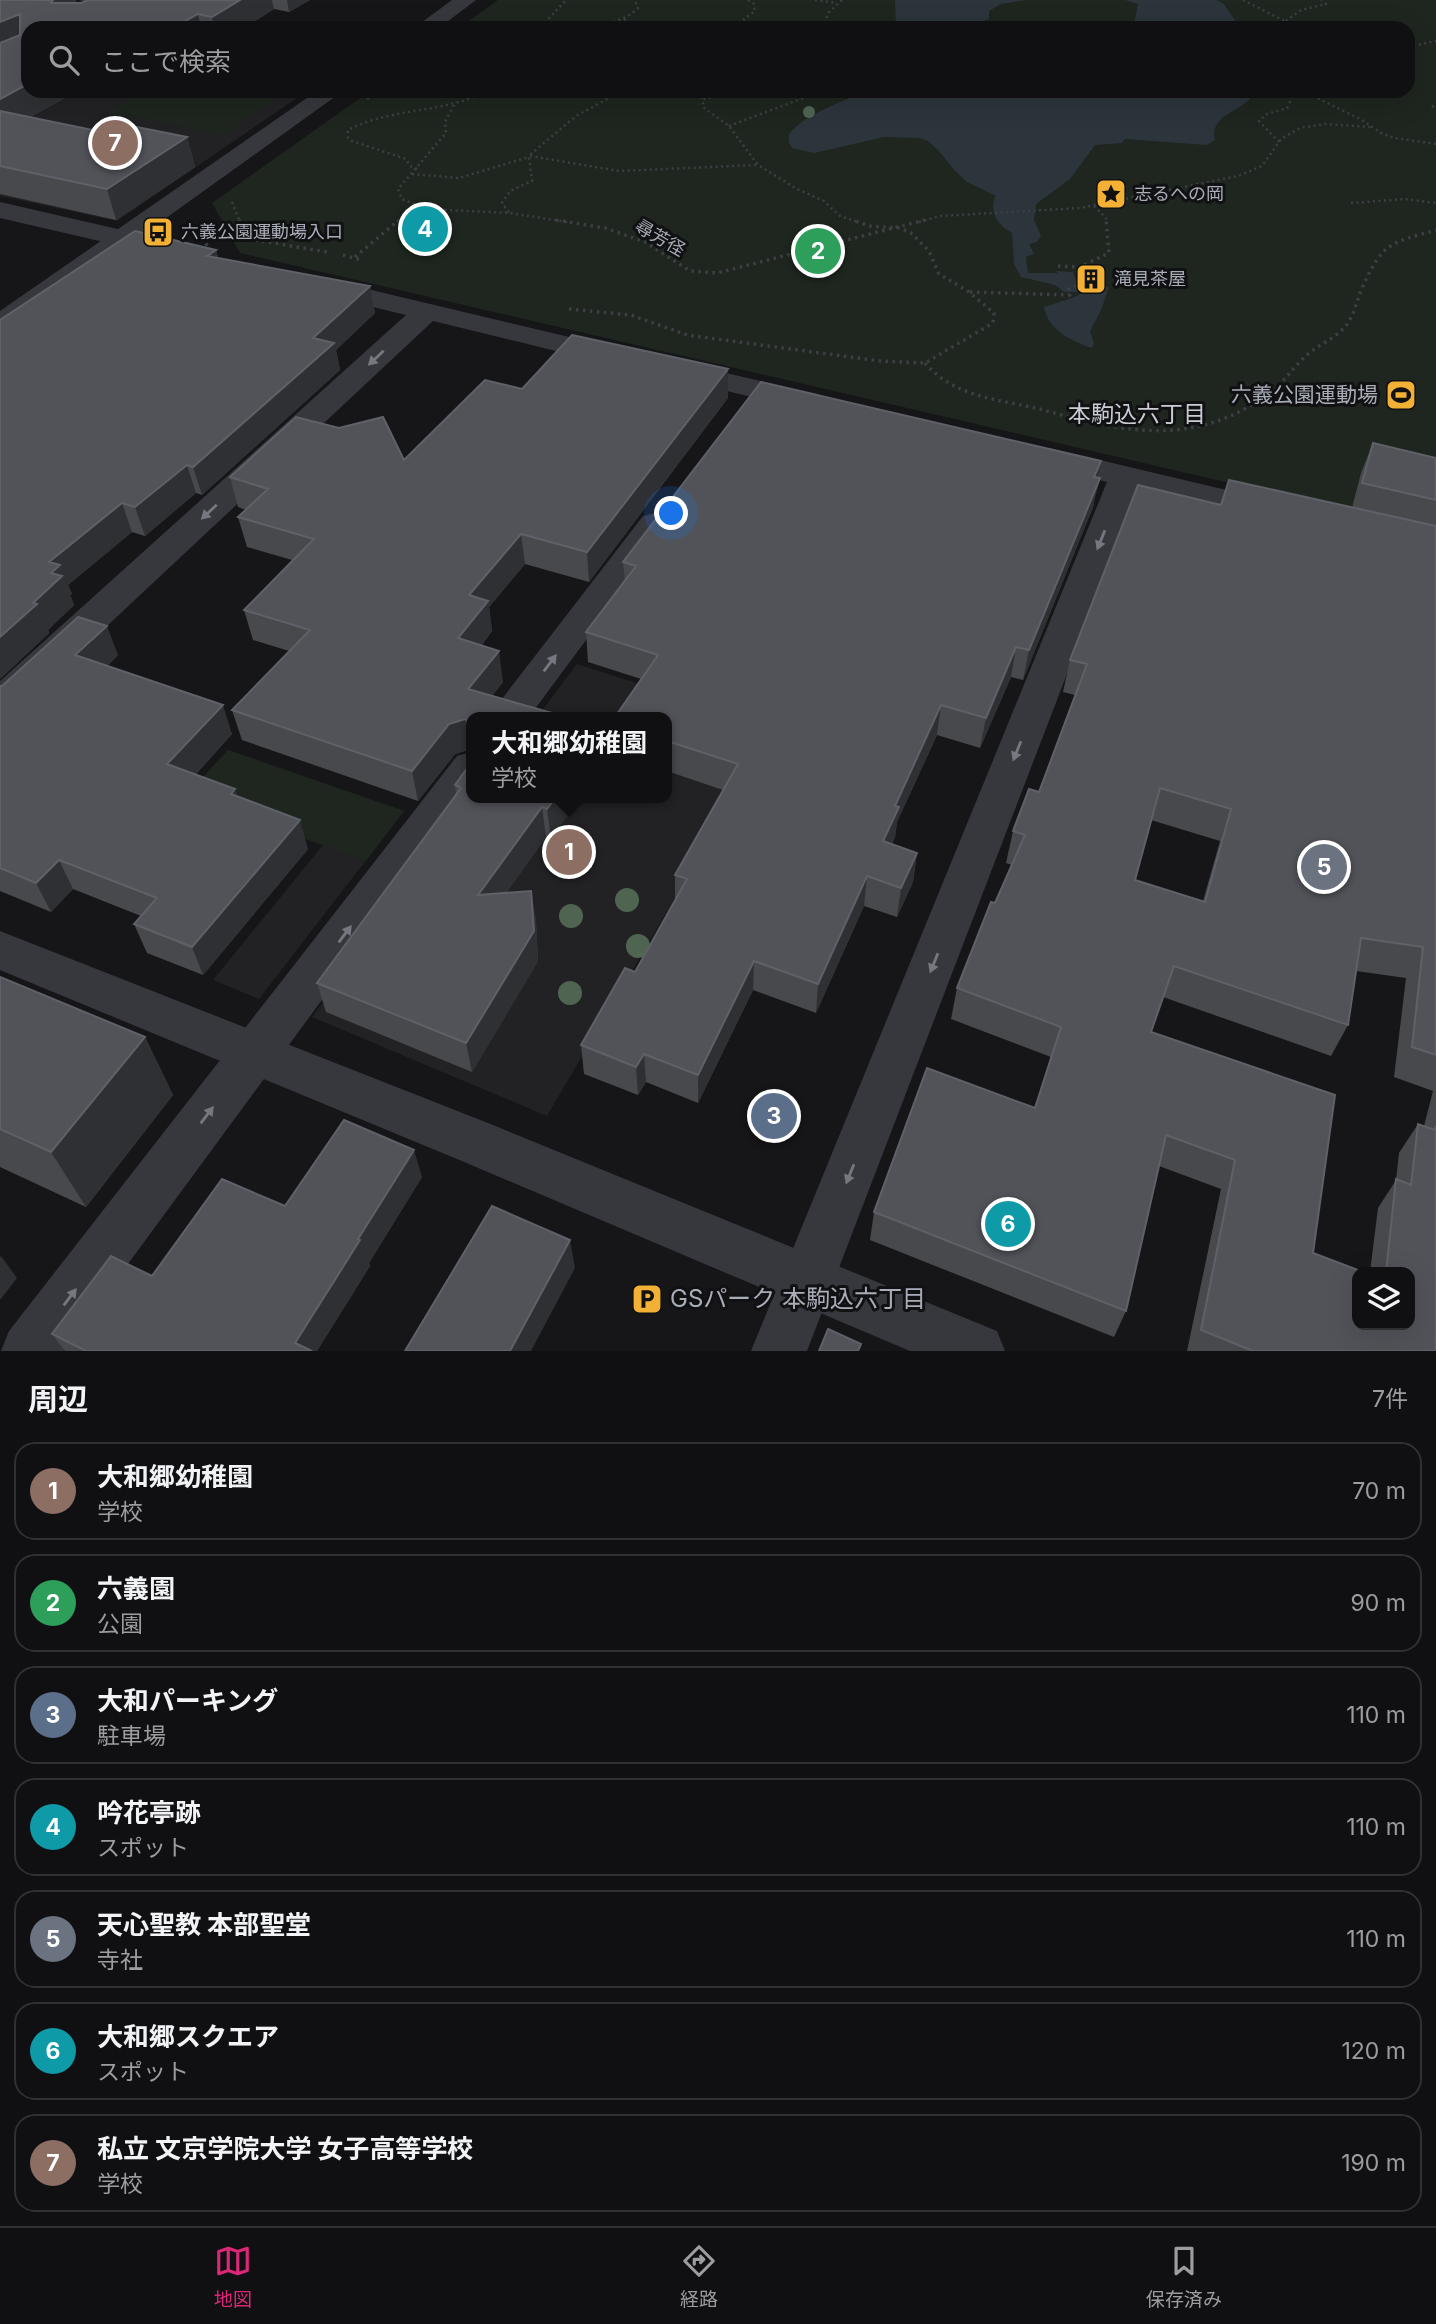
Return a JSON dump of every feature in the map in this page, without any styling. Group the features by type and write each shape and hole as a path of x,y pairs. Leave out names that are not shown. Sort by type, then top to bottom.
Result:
{"street":[{"path":"435,21 466,0"},
{"path":"0,324 322,98"},
{"path":"0,209 214,260"},
{"path":"305,282 645,363 748,401 836,408"},
{"path":"0,703 426,312"},
{"path":"1021,451 1301,517"},
{"path":"779,1351 1126,476"},
{"path":"512,712 673,500"},
{"path":"29,1351 466,773"},
{"path":"0,950 977,1351"}],"path":[{"path":"547,21 566,0"},
{"path":"612,21 624,19 636,12 637,1 629,0"},
{"path":"744,21 755,11 754,4 748,0"},
{"path":"815,0 840,1"},
{"path":"1242,0 1286,21 1301,10 1326,4 1321,0"},
{"path":"825,21 829,12 840,1"},
{"path":"1415,46 1436,41"},
{"path":"416,169 410,166 406,159 352,141 348,138 348,130 388,117 454,105 470,98"},
{"path":"412,173 459,178 529,157 576,116 609,98"},
{"path":"561,308 631,316 687,335 880,361 925,363 993,323 994,313 969,292 939,274 921,241 899,228 870,226 841,216 824,201 797,189 758,165 729,126 703,107 703,99 708,98"},
{"path":"729,126 807,98"},
{"path":"1292,98 1289,106 1261,118 1259,122 1279,142 1284,136 1309,127 1372,127"},
{"path":"1316,98 1394,138 1436,144"},
{"path":"305,282 355,257 416,206 402,199 398,189 446,133 445,122 454,105"},
{"path":"1259,110 1269,114"},
{"name":"尋芳径","path":"416,206 426,209 510,213 585,223 628,234 677,264 705,274 750,266 940,216 963,212 1094,205 1254,172 1266,164 1279,142"},
{"path":"529,157 619,171 758,165"},
{"path":"510,213 502,203 503,198 511,190 531,181 533,174 529,157"},
{"path":"232,194 230,198 246,236 261,243 299,245 355,257 365,262"},
{"path":"1351,203 1405,199 1436,203"},
{"path":"1078,273 1076,269 1109,253 1106,218 1094,205"},
{"path":"193,219 214,260"},
{"path":"925,363 956,388 976,395 1112,428 1134,431 1177,430 1202,424 1229,415 1268,394 1309,353 1334,339 1350,320 1362,289 1384,248 1436,230"},
{"path":"1058,267 1082,267"},
{"path":"969,292 1070,295 1069,289 1080,285"}],"shaded area":[{"path":"498,0 1436,0 1436,531 240,253 212,203 360,98 1415,98 1415,21 469,21"},
{"path":"895,0 1026,0 1001,4 989,11 989,19 983,21 896,21"},
{"path":"1125,0 1217,0 1224,4 1235,21 1135,21 1138,4"},
{"path":"0,75 21,87 21,98 297,98 117,221 0,196"},
{"path":"130,98 278,98 223,135 107,112"},
{"path":"850,98 1250,99 1220,120 1214,132 1215,140 1207,145 1125,139 1122,143 1095,145 1070,179 1036,204 1034,220 1041,236 1037,242 1029,244 1034,254 1026,257 1028,273 1073,272 1079,288 1109,287 1090,331 1094,343 1092,348 1062,334 1050,322 1044,307 1083,292 1064,292 1055,285 1021,277 1014,264 1012,233 1002,226 994,212 996,196 967,182 939,151 920,138 884,137 814,153 792,148 789,134 815,114"},
{"path":"813,662 547,1116 312,1017 472,803 672,803 672,712 541,712 577,664 649,687"},
{"path":"228,750 404,811 259,999 213,980 323,845 186,795"},
{"path":"228,750 404,811 366,861 186,795"}],"building":[{"path":"0,0 81,3 88,0 240,0 212,17 198,14 186,21 21,21 21,88 0,99 0,43 20,35 20,14 0,22"},
{"path":"0,111 107,133 122,124 187,137 107,189 0,166"},
{"path":"135,231 216,250 207,256 370,286 313,338 334,343 193,467 187,465 135,507 122,503 49,562 60,565 51,573 62,576 33,603 37,604 0,637 0,320"},
{"path":"572,335 728,369 587,552 521,534 469,595 488,601 458,638 499,651 468,689 548,712 466,712 466,720 449,724 412,771 232,710 310,630 244,610 314,539 238,517 268,489 230,477 296,417 339,428 383,417 404,460 485,380 522,389"},
{"path":"761,382 1101,461 1094,477 1100,478 1029,650 1016,647 986,718 941,705 895,806 899,807 883,841 917,853 901,888 867,876 818,984 754,961 698,1075 644,1054 636,1067 581,1045 625,968 635,972 687,879 675,875 738,764 672,743 672,712 618,712 658,655 586,632 636,566 623,562"},
{"path":"1373,443 1436,458 1436,500 1362,483"},
{"path":"1229,480 1436,526 1436,1055 1412,1047 1423,947 1361,938 1348,1025 1174,966 1151,1032 1335,1095 1313,1253 1352,1268 1352,1330 1415,1330 1415,1267 1387,1267 1396,1179 1411,1185 1418,1124 1435,1130 1436,1126 1436,1351 1253,1351 1201,1330 1235,1160 1166,1135 1126,1311 874,1212 927,1068 1035,1108 1061,1027 957,988 991,902 995,903 1025,835 1013,831 1029,789 1039,792 1087,664 1070,660 1138,485 1221,505","holes":["1160,788 1231,809 1205,902 1135,880"]},
{"path":"78,617 107,626 75,655 223,705 167,764 235,789 231,794 300,820 192,947 134,924 157,898 59,860 36,883 0,868 0,686"},
{"path":"466,770 466,803 551,803 547,809 542,807 478,895 531,891 534,931 466,1043 317,983 461,788 455,785"},
{"path":"0,977 145,1037 51,1152 0,1129"},
{"path":"344,1120 414,1150 295,1343 312,1351 86,1351 52,1334 111,1256 152,1276 222,1179 285,1206"},
{"path":"492,1206 570,1240 510,1351 405,1351"},
{"path":"828,1329 861,1344 858,1351 819,1351"}],"place":[{"name":"私立 文京学院大学 女子高等学校","path":"115,143"},
{"name":"志るへの岡","path":"1111,194"},
{"name":"吟花亭跡","path":"425,229"},
{"name":"六義公園運動場入口","path":"158,232"},
{"name":"六義園","path":"818,251"},
{"name":"滝見茶屋","path":"1091,279"},
{"name":"六義公園運動場","path":"1401,395"},
{"name":"大和郷幼稚園","path":"569,852"},
{"name":"天心聖教 本部聖堂","path":"1324,867"},
{"name":"大和パーキング","path":"774,1116"},
{"name":"大和郷スクエア","path":"1008,1224"},
{"name":"GSパーク 本駒込六丁目","path":"647,1299"}],"district":[{"name":"本駒込六丁目","path":"1137,414"}]}
